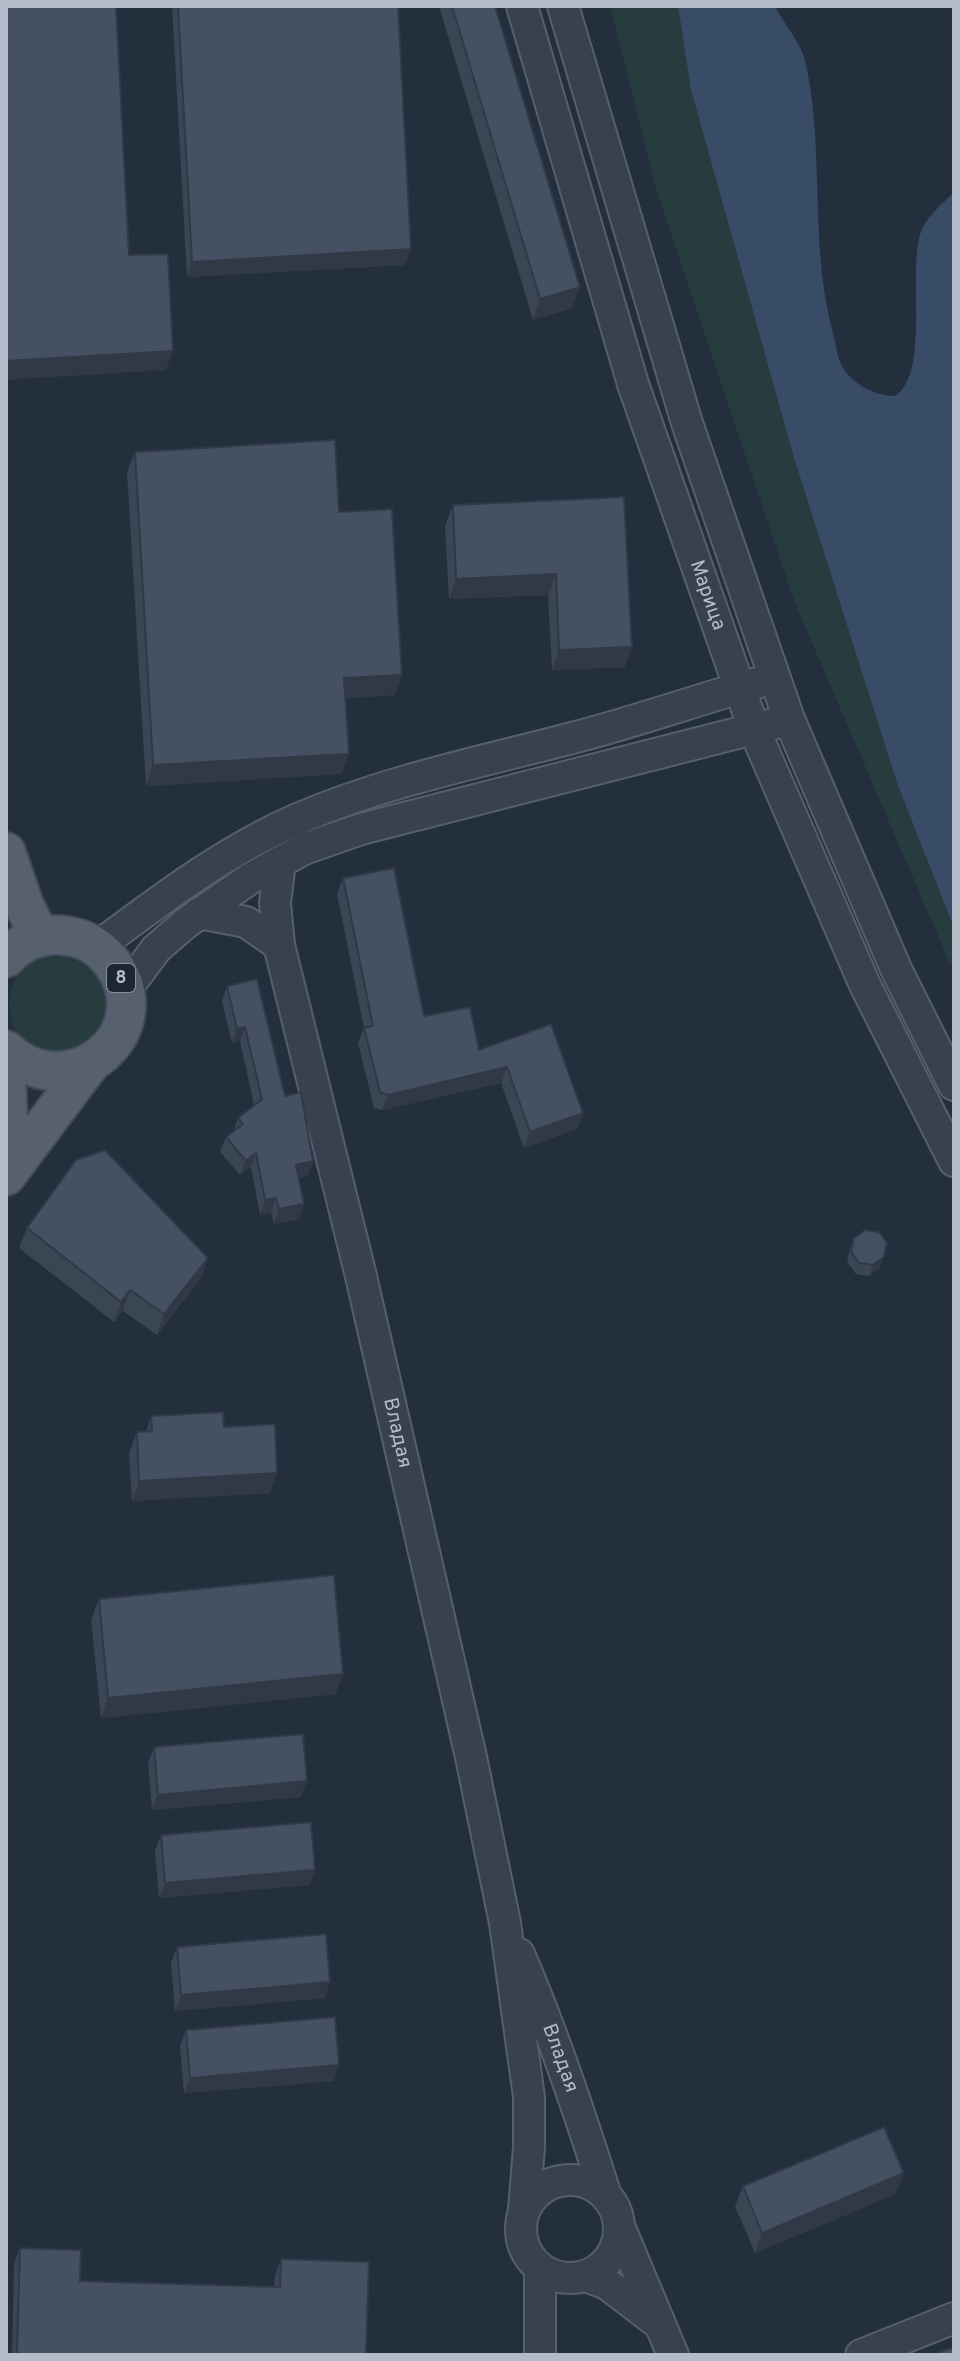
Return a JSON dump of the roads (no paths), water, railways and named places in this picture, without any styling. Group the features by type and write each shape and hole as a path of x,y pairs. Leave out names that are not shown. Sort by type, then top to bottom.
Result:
{"main road":[{"path":"6,852 24,905 40,937 25,943 6,958"},
{"name":"8","path":"8,1172 90,1064 102,1056 119,1034 125,1006 124,992 115,967 97,947 69,936 40,937"},
{"path":"6,1050 16,1059 45,1071 75,1070 90,1064"},
{"name":"8","path":"6,1073 8,1172"}],"street":[{"name":"Марица","path":"522,6 633,384 754,729 865,985 954,1161"},
{"name":"Марица","path":"563,6 687,423 789,719 896,969 954,1085"},
{"path":"97,947 243,846 292,822 353,799 433,775 584,735 775,678"},
{"path":"124,992 156,949 199,913 251,878 304,849 361,829 789,719"},
{"name":"Владая","path":"280,862 275,903 279,945 367,1303 471,1757 505,1923 529,2097 529,2147 520,2226 522,2242 529,2257 540,2269 562,2277 586,2276 607,2284 659,2324"},
{"path":"199,913 246,922 279,945"},
{"name":"Владая","path":"505,1923 541,2005 606,2196 616,2210 619,2226 673,2355"},
{"path":"524,2210 533,2196 546,2185 562,2180 578,2180 594,2185 606,2196"},
{"path":"586,2276 611,2256 618,2242 619,2226"},
{"path":"540,2269 540,2355"},
{"path":"861,2355 954,2318"}],"water":[{"path":"678,6 775,6 801,49 812,98 821,267 826,300 841,364 853,380 873,392 895,396 906,384 915,345 920,235 930,217 954,192 954,928 897,783 794,458 691,90"}]}
